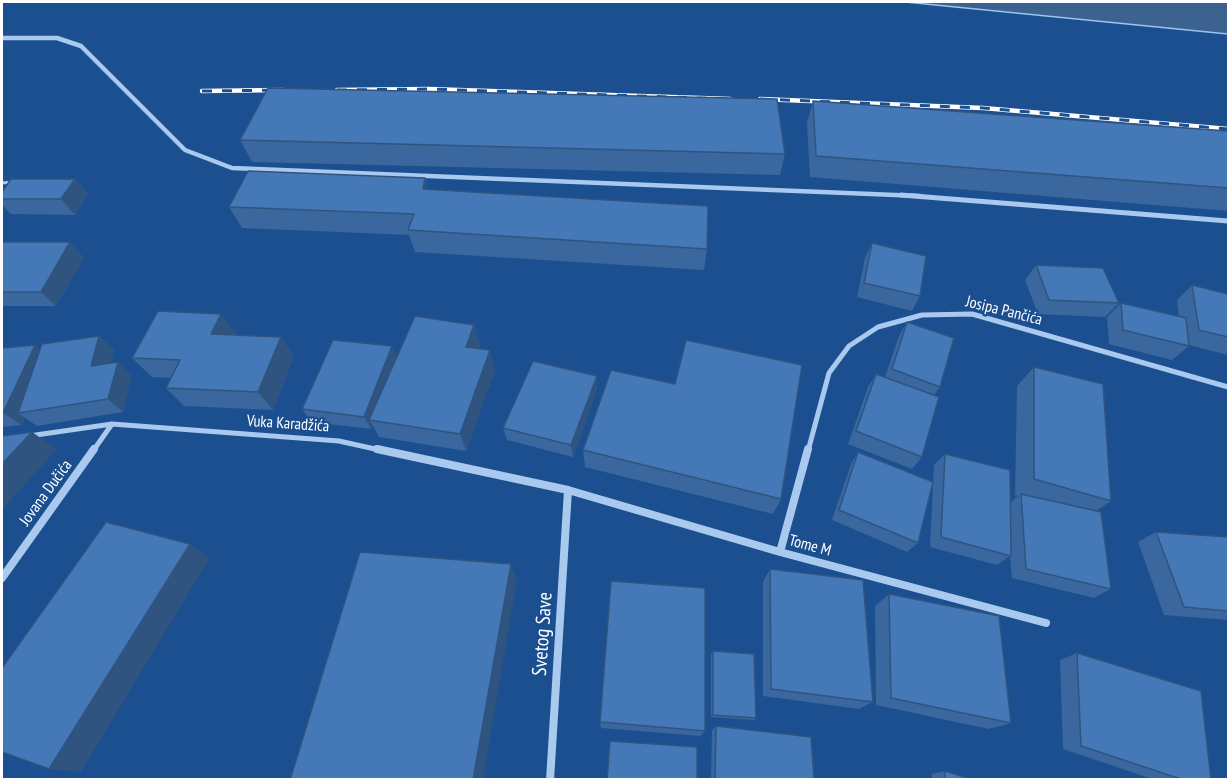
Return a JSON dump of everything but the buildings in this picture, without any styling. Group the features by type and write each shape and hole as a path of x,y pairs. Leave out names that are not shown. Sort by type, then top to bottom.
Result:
{"street":[{"path":"2,38 57,38 81,46 185,150 232,168 867,192 1228,221"},
{"name":"Josipa Pančića","path":"780,552 829,373 849,346 878,327 922,315 972,314 1228,387"},
{"name":"Vuka Karadžića","path":"24,436 112,424 339,441 568,490"},
{"name":"Jovana Dučića","path":"2,578 112,424"},
{"name":"Tome M","path":"568,490 780,552 1046,623"},
{"name":"Svetog Save","path":"550,780 568,490"}],"lane":[{"path":"2,183 24,182"}],"water":[{"path":"905,2 1228,2 1228,34"}],"railway":[{"path":"337,90 429,89 730,99"},
{"path":"202,91 283,90"},
{"path":"760,99 983,108 1228,129"}]}
